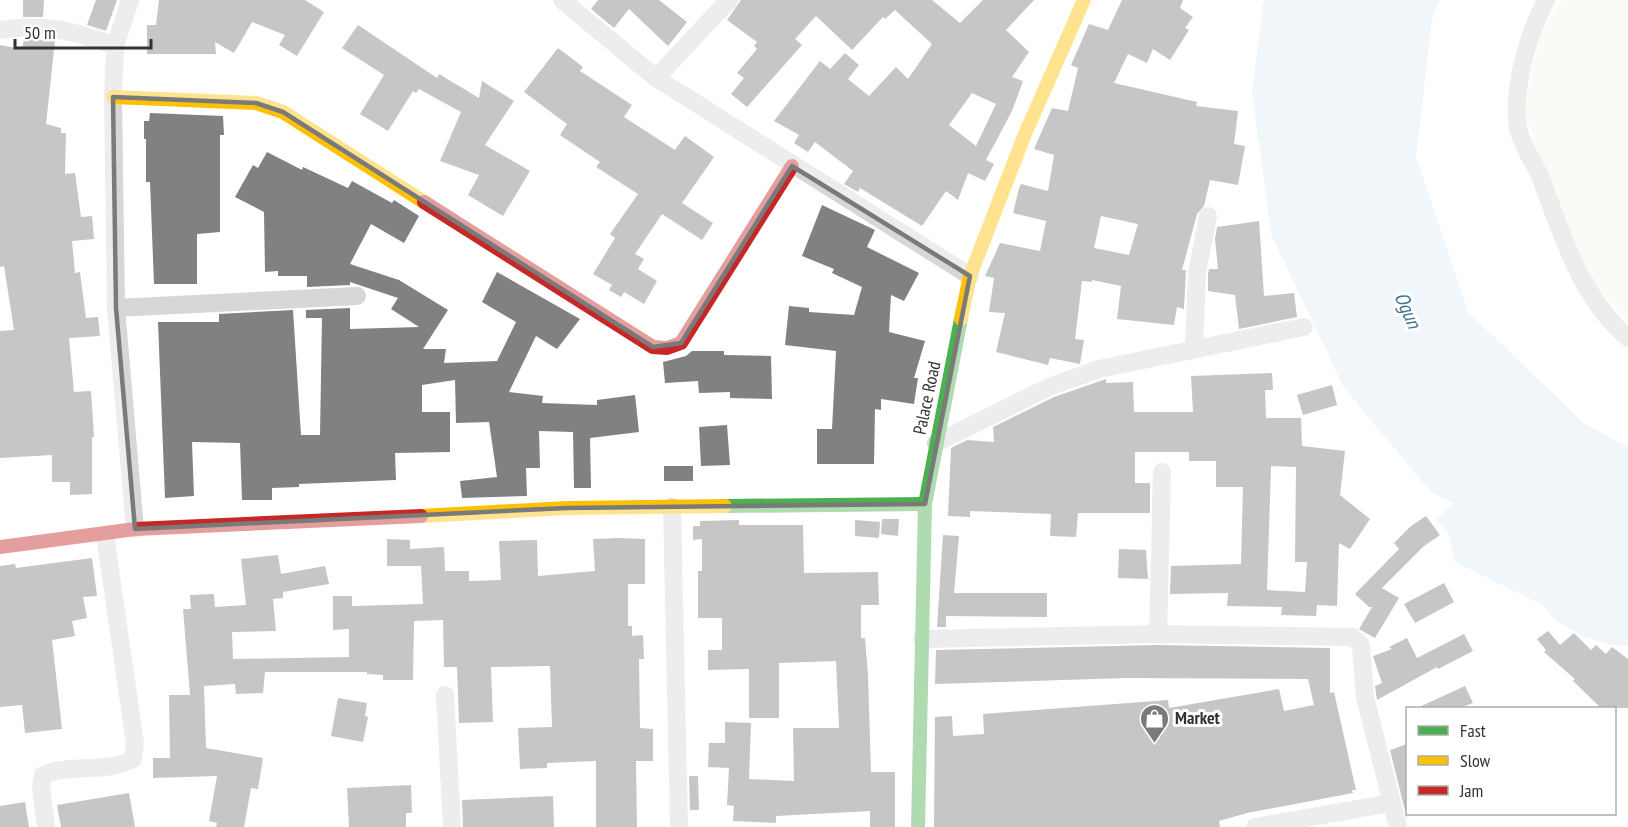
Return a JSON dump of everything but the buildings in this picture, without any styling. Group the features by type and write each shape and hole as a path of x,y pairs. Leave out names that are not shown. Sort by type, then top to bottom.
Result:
{"street":[{"path":"130,0 115,46 113,97 116,308 135,529"},
{"path":"562,0 656,78 792,166 970,276"},
{"path":"656,78 729,0"},
{"name":"Palace Road","path":"918,827 925,504 936,443 970,276 1025,134 1084,0"},
{"path":"1546,0 1529,43 1519,80 1517,106 1520,135 1540,177 1569,254 1602,313 1628,338"},
{"path":"0,30 29,26 50,27 115,46"},
{"path":"113,97 256,103 283,112 460,224 494,249 653,347 667,348 681,343 792,166"},
{"path":"1194,349 1197,273 1208,216"},
{"path":"116,308 357,296"},
{"path":"936,443 1049,387 1099,369 1304,327"},
{"path":"1158,634 1162,472"},
{"path":"0,547 105,535 135,529 272,525 567,508 925,504"},
{"path":"672,507 678,827"},
{"path":"46,827 41,787 43,775 55,770 121,766 133,759 135,742 105,535"},
{"path":"922,639 1158,634 1344,637 1357,640 1360,645 1365,697 1398,827"},
{"path":"445,696 453,827"},
{"path":"1255,827 1391,802"}],"highlighted area":[{"path":"113,97 256,103 283,112 653,347 681,343 792,166 970,276 925,504 567,508 135,529 116,308"}],"shaded area":[{"path":"1563,0 1628,0 1628,320 1591,282 1543,174 1524,105 1541,34"}],"water":[{"name":"Ogun","path":"1264,0 1440,0 1432,19 1416,157 1468,312 1585,424 1628,447 1628,646 1610,645 1584,637 1556,621 1543,605 1455,562 1449,534 1435,519 1454,504 1430,491 1344,388 1271,234 1252,91"}],"traffic: fast":[{"path":"918,827 925,504 961,319"},
{"path":"725,506 925,504"}],"traffic: slow":[{"path":"961,319 970,276 1025,134 1084,0"},
{"path":"113,97 256,103 283,112 424,202"},
{"path":"421,516 567,508 725,506"}],"traffic: jam":[{"path":"424,202 653,347 667,348 681,343 792,166"},
{"path":"0,547 135,529 421,516"}],"place":[{"name":"Market","path":"1154,744"}]}
